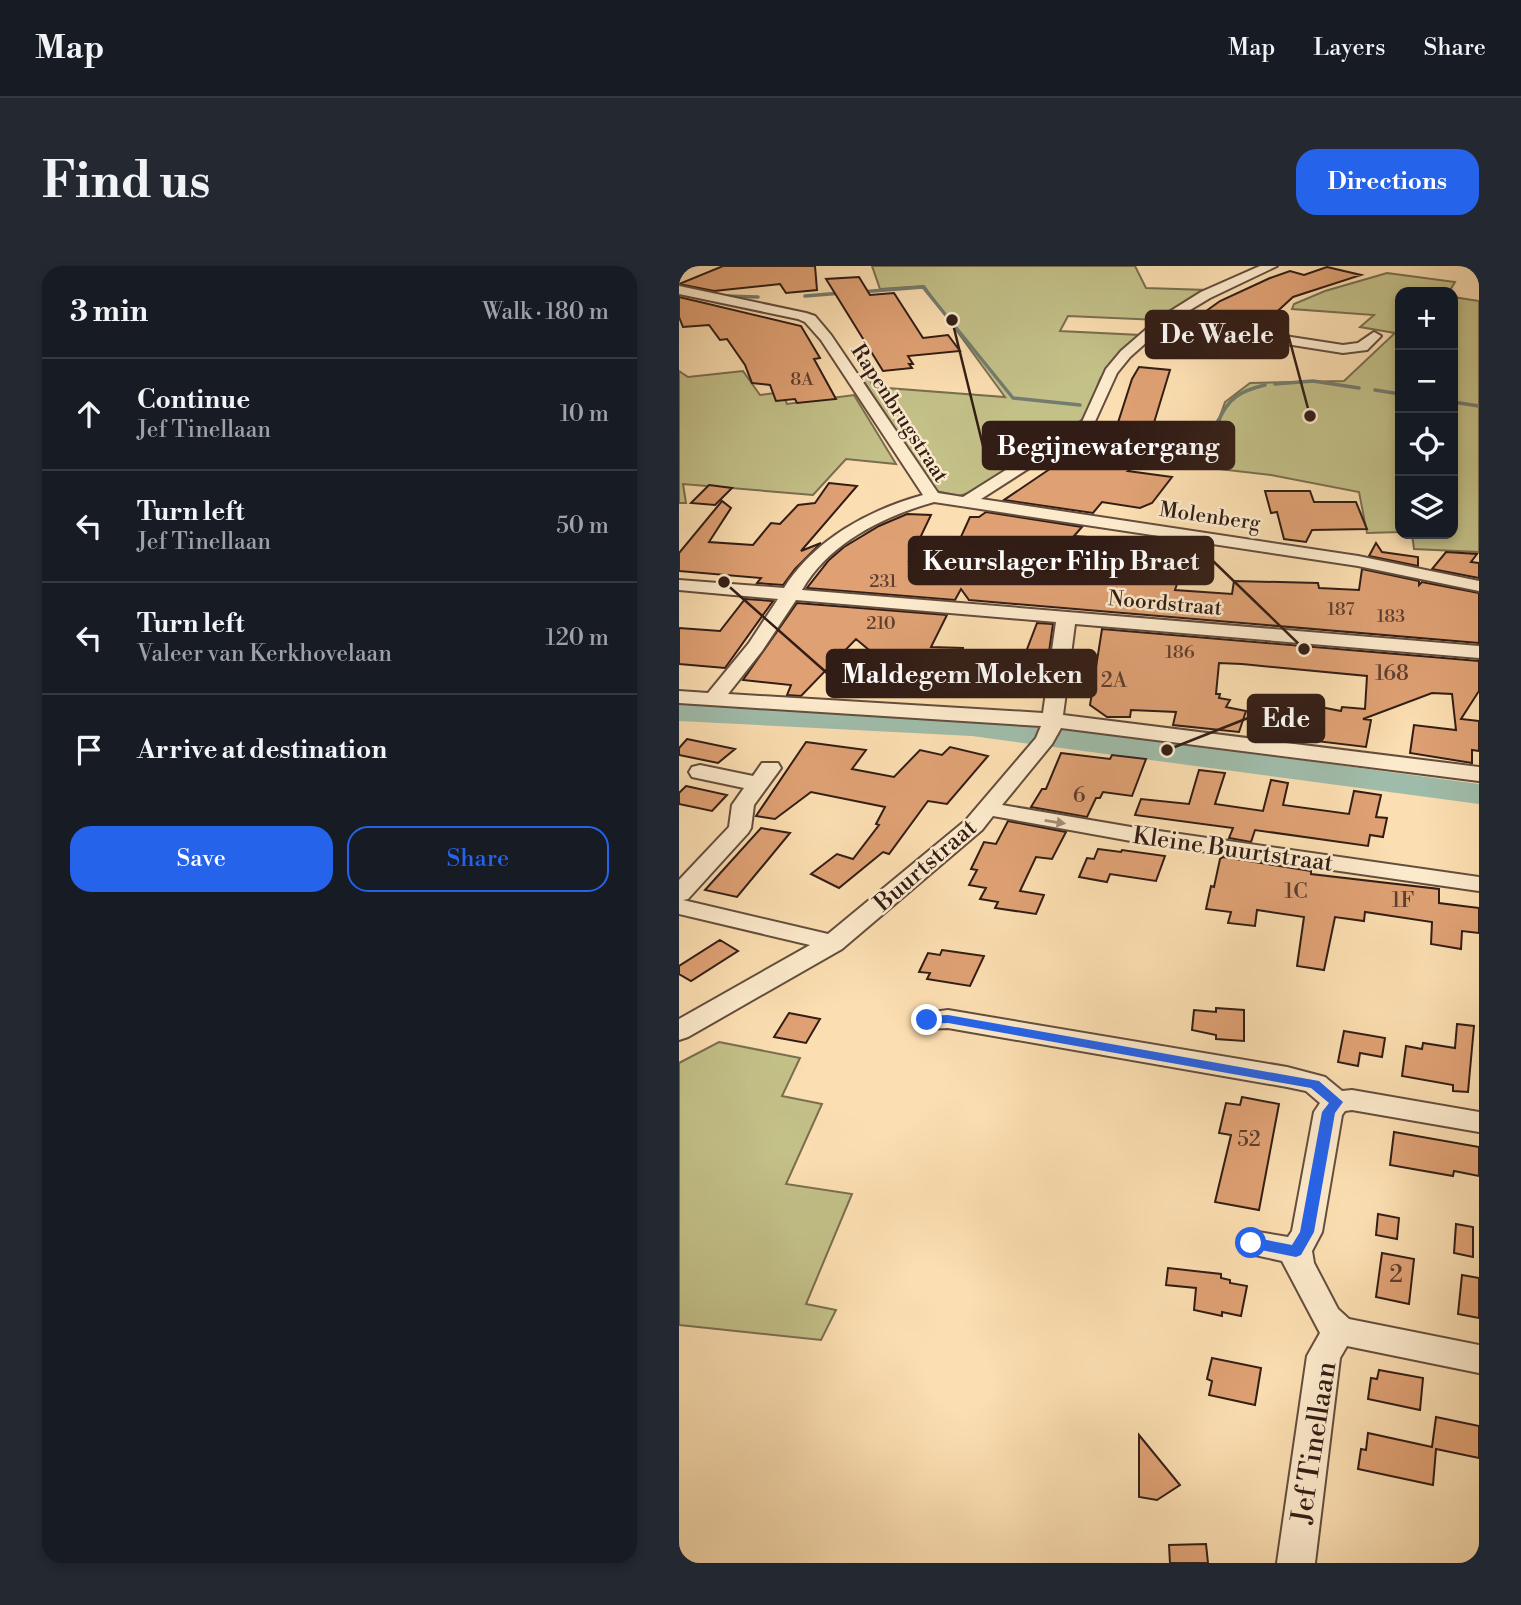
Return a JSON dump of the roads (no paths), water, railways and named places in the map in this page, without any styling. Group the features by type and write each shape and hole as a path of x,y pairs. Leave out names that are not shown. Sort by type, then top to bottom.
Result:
{"street":[{"path":"967,501 1087,425 1093,418 1103,383 1113,368 1140,341 1229,281 1271,266"},
{"name":"Rapenbrugstraat","path":"679,290 788,312 811,320 826,338 933,497 881,514 841,537 797,582 791,595 732,678 713,699"},
{"path":"1166,321 1350,349 1362,347 1374,336"},
{"name":"Molenberg","path":"933,497 1358,561 1479,586"},
{"name":"Noordstraat","path":"679,585 1479,652"},
{"path":"1049,729 1066,618"},
{"path":"679,697 1049,729 1479,774"},
{"name":"Buurtstraat","path":"679,1031 833,943 974,825 1049,729"},
{"path":"679,894 740,828 743,805 764,776 700,772"},
{"name":"Kleine Buurtstraat","path":"988,808 1013,815 1479,884"},
{"path":"679,907 833,943"},
{"path":"927,1020 948,1019 1287,1077 1315,1084 1336,1102"},
{"path":"1251,1243 1296,1251 1307,1232 1328,1112 1336,1102 1352,1100 1479,1122"},
{"name":"Jef Tinellaan","path":"1296,1251 1304,1275 1327,1318 1339,1331 1324,1356 1296,1563"},
{"path":"1339,1331 1479,1359"}],"waterway":[{"path":"860,292 923,287 1013,398 1080,405"},
{"path":"805,296 842,293"},
{"path":"725,296 758,297"},
{"path":"1275,384 1313,381 1359,388"},
{"path":"1218,422 1226,407 1236,397 1265,385"},
{"path":"1375,390 1395,393"},
{"path":"1458,403 1479,406"},
{"path":"1134,434 1173,442 1207,442 1219,420"},
{"path":"1099,427 1123,432"},
{"path":"679,711 972,726 1479,794"}],"place":[{"name":"Begijnewatergang","path":"952,320"},
{"name":"De Waele","path":"1310,416"},
{"name":"Maldegem Moleken","path":"724,582"},
{"name":"Keurslager Filip Braet","path":"1304,649"},
{"name":"Ede","path":"1167,750"}]}
